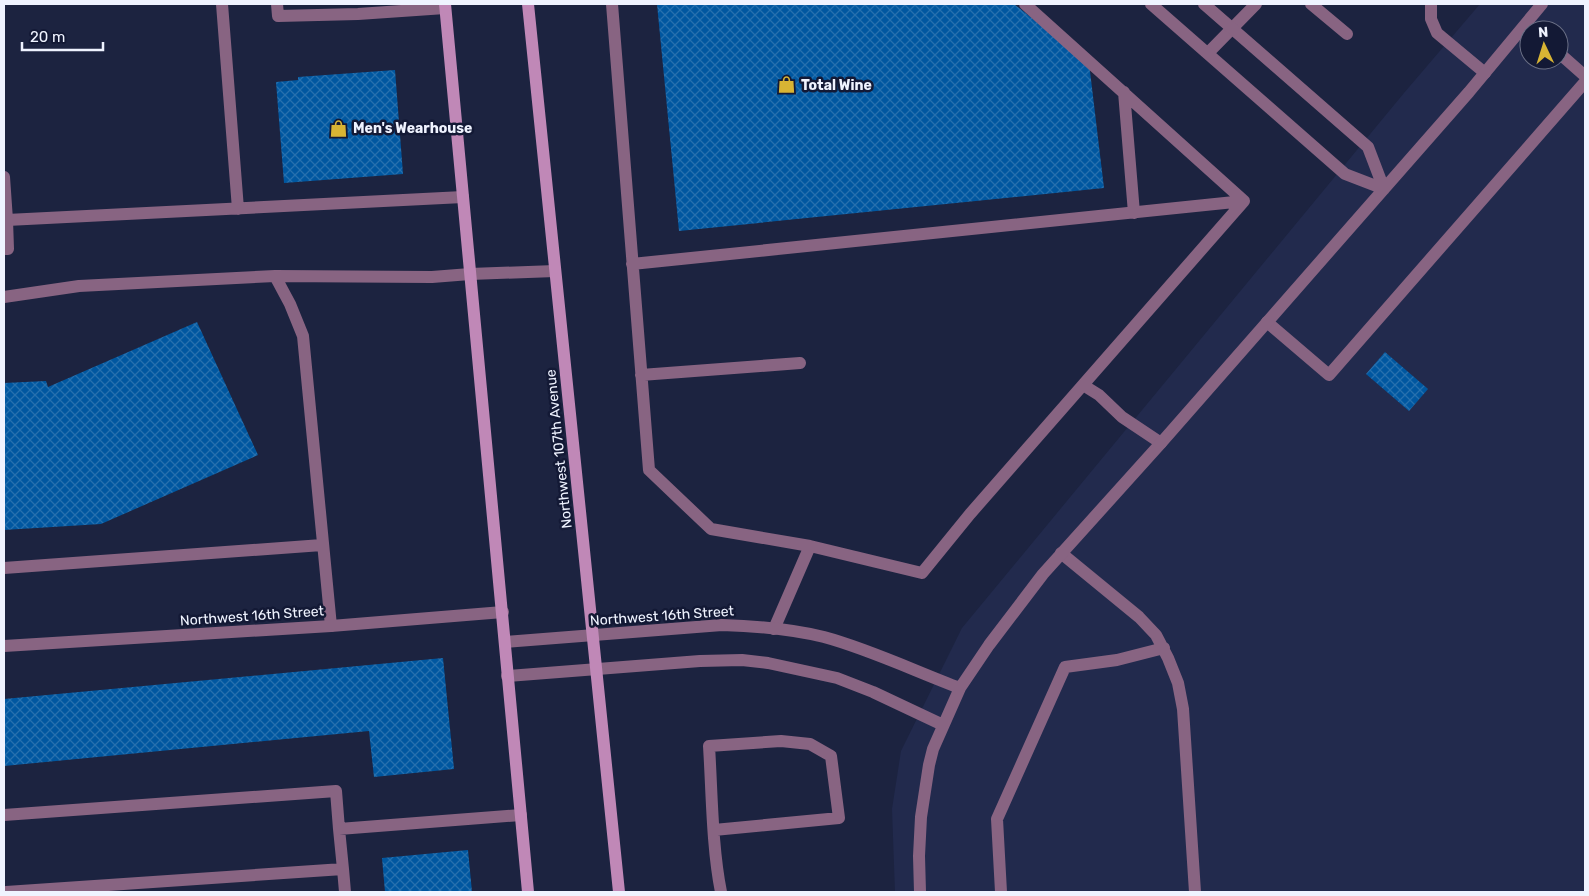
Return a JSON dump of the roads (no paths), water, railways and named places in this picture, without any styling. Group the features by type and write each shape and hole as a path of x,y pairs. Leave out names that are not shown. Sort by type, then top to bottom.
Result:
{"main road":[{"name":"Northwest 107th Avenue","path":"528,4 619,892"},
{"path":"445,6 528,892"}],"street":[{"path":"222,4 238,208"},
{"path":"277,4 278,16 358,9 445,6"},
{"path":"612,4 649,470 711,529 810,546 922,573 970,514 1244,201"},
{"path":"1025,4 1244,201"},
{"path":"1151,4 1345,174 1384,189"},
{"path":"1204,4 1368,147 1384,189"},
{"path":"1208,53 1256,4"},
{"path":"1312,4 1347,34"},
{"path":"1431,4 1432,26 1437,33 1485,72"},
{"path":"1533,20 1542,4"},
{"path":"919,892 919,856 923,799 933,749 960,688 1014,611 1061,553 1161,443 1485,72 1519,37"},
{"path":"1569,62 1585,76"},
{"path":"1267,322 1329,375 1585,82"},
{"path":"1124,92 1134,213"},
{"path":"4,177 8,248 4,249"},
{"path":"6,220 463,197"},
{"path":"632,264 1244,201"},
{"path":"4,297 79,286 274,276 432,277 556,271"},
{"path":"274,276 290,304 303,336 331,626"},
{"path":"641,375 800,363"},
{"path":"1083,385 1098,395 1122,417 1161,443"},
{"path":"4,568 322,545"},
{"path":"774,628 810,546"},
{"path":"1061,553 1148,625 1164,648 1178,683 1181,696 1195,892"},
{"name":"Northwest 16th Street","path":"4,646 331,626 502,612"},
{"name":"Northwest 16th Street","path":"505,642 722,625 774,628 844,643 960,688"},
{"path":"1001,892 997,819 1065,667 1117,660 1164,648"},
{"path":"507,676 596,668 714,660 742,660 768,663 837,678 873,692 943,725"},
{"path":"714,830 839,818 832,756 810,744 790,742 708,746 714,830 718,877 721,892"},
{"path":"4,815 336,791 345,892"},
{"path":"339,829 521,815"},
{"path":"6,892 343,869"}],"place":[{"name":"Total Wine","path":"787,85"},
{"name":"Men's Wearhouse","path":"339,128"}]}
